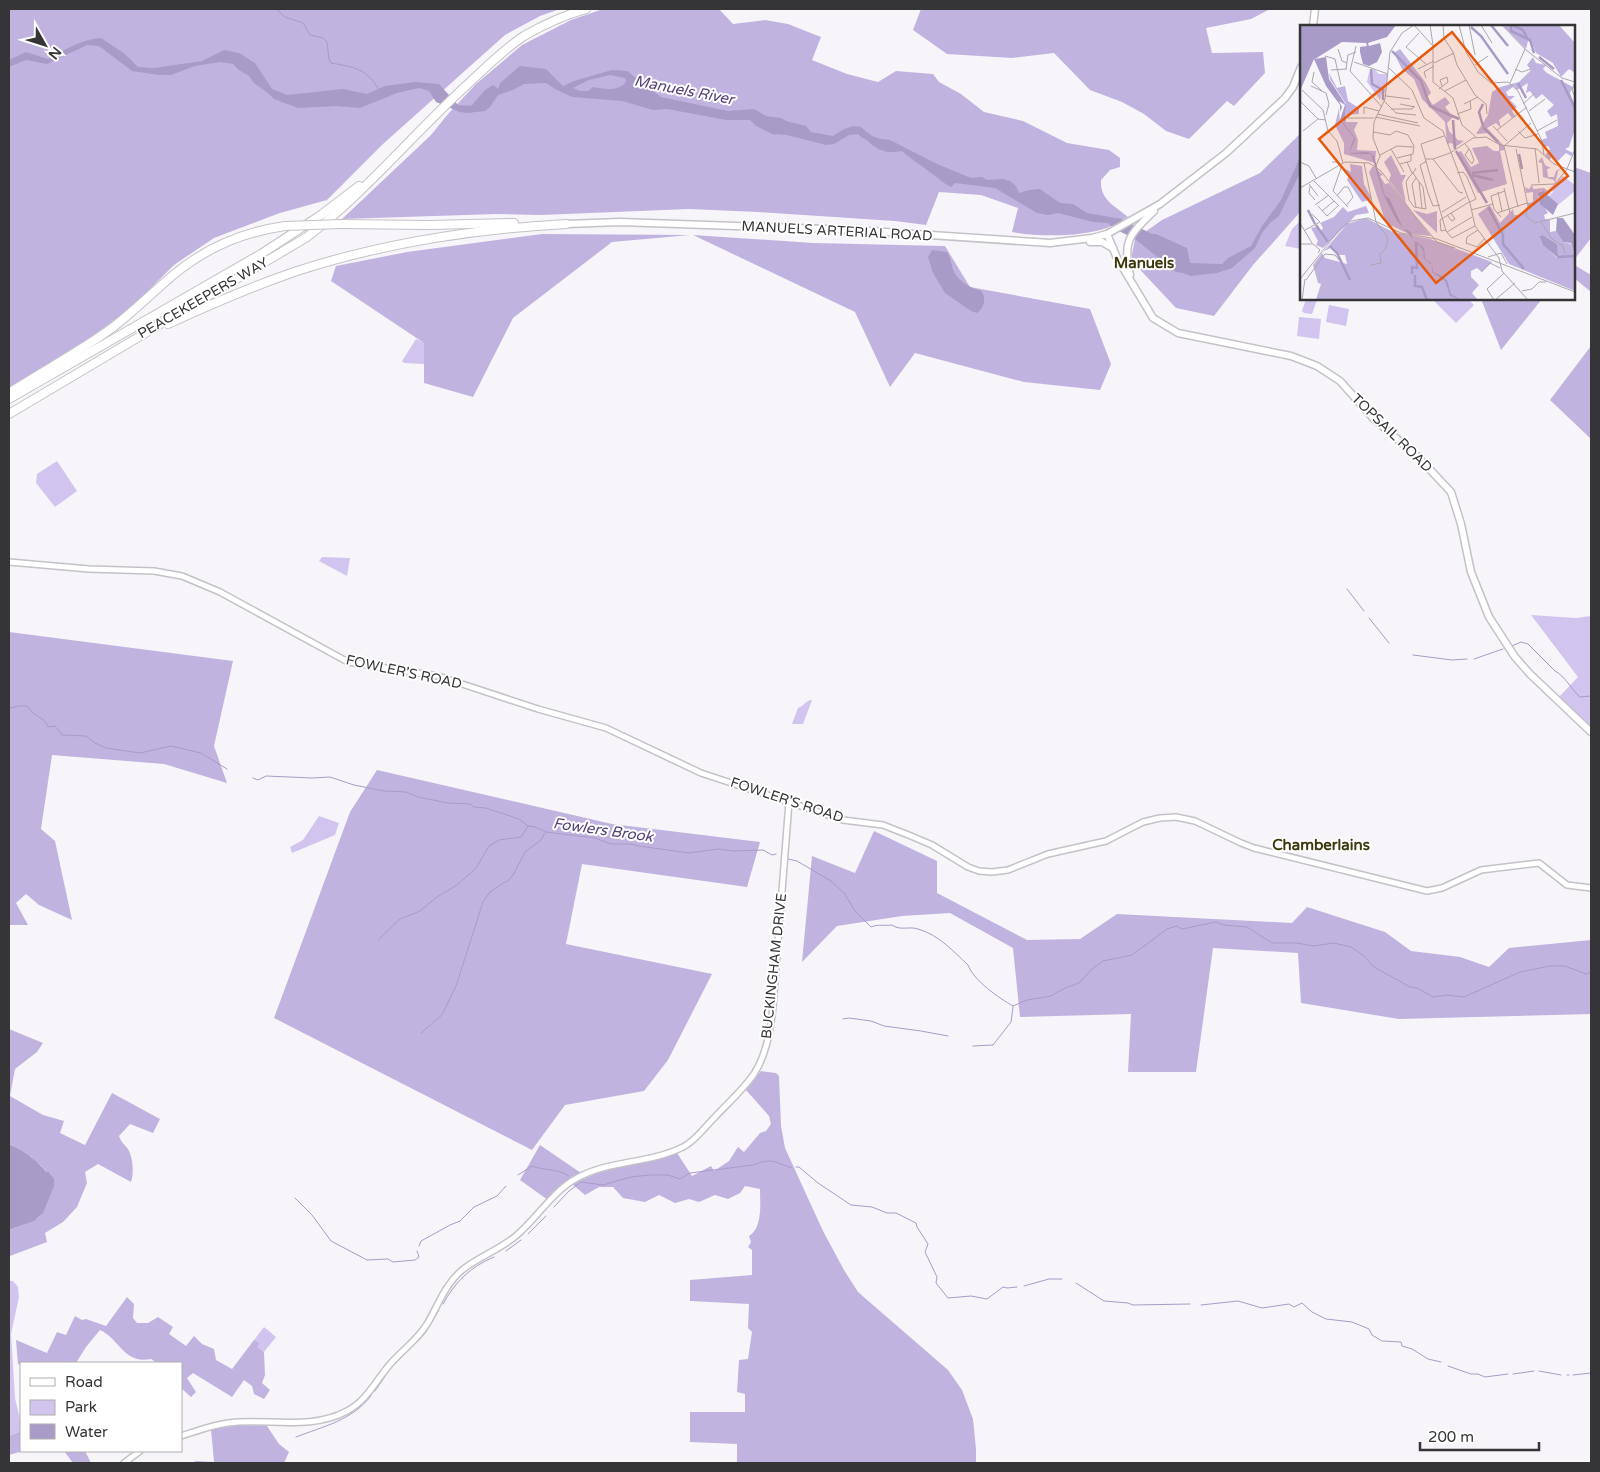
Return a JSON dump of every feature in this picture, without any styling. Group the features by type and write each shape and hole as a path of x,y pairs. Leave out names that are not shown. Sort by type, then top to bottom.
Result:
{"highway":[{"name":"PEACEKEEPERS WAY","path":"9,414 307,237 343,207 486,67 523,37 567,14 586,9"},
{"name":"PEACEKEEPERS WAY","path":"9,399 282,241 332,206 385,165"},
{"path":"9,393 112,328 177,272 206,252 252,232 285,226 341,224 430,225 526,222 566,224"},
{"path":"128,342 237,293 295,272 365,252 440,237 515,227 566,224"}],"main road":[{"path":"1312,25 1315,9"},
{"name":"MANUELS ARTERIAL ROAD","path":"566,224 620,222 820,229 1007,242 1050,244 1072,242 1107,234 1139,220 1226,153 1285,98 1296,81 1300,70"},
{"path":"1132,282 1126,252 1139,220"},
{"name":"TOPSAIL ROAD","path":"1107,234 1113,249 1153,318 1178,333 1291,356 1317,366 1340,381 1373,418 1419,458 1451,492 1461,524 1471,572 1489,617 1515,657 1530,674 1591,732"},
{"path":"1072,242 1102,242 1113,249"}],"street":[{"name":"FOWLER'S ROAD","path":"9,562 89,569 154,571 182,576 220,592 348,662 438,676 538,709 606,728 701,773 843,820 883,825 927,842 970,868 986,872 1008,870 1048,854 1109,840 1150,820 1176,817 1198,822 1254,848 1418,889 1430,891 1439,889 1481,870 1539,863 1567,885 1591,888"},
{"name":"BUCKINGHAM DRIVE","path":"182,1436 222,1424 241,1422 301,1422 330,1417 350,1409 363,1400 388,1367 422,1331 444,1292 456,1276 465,1268 499,1249 517,1236 566,1186 592,1172 654,1157 684,1147 703,1130 752,1075 763,1056 769,1037 790,802"},
{"path":"124,1463 139,1452"}],"green space":[{"path":"1300,221 1300,249 1285,246 1292,229"},
{"path":"1306,300 1317,300 1312,314 1302,311"},
{"path":"1433,300 1469,300 1474,305 1456,323"},
{"path":"1329,305 1349,309 1346,326 1326,322"},
{"path":"1299,317 1321,319 1319,339 1297,336"},
{"path":"416,339 425,343 424,364 404,363 402,361"},
{"path":"57,461 77,491 55,507 36,483 37,474"},
{"path":"322,557 350,558 347,576 319,561"},
{"path":"1531,615 1576,618 1591,616 1591,732 1557,699 1578,677"},
{"path":"812,700 803,724 792,724 798,708"},
{"path":"319,816 339,823 335,835 292,853 290,847 303,840"},
{"path":"9,1281 13,1281 18,1287 19,1297 11,1334 15,1398 20,1420 20,1431 9,1436"},
{"path":"264,1327 276,1337 264,1352 254,1340"}],"shaded area":[{"path":"9,9 560,9 540,16 505,35 383,144 327,200 280,213 214,238 174,265 131,308 94,335 9,388"},
{"path":"603,9 719,9 733,24 765,20 788,24 821,37 812,60 847,74 878,82 896,71 933,74 939,82 961,94 984,112 1023,121 1067,143 1109,150 1120,158 1120,167 1110,170 1101,180 1101,187 1109,202 1128,217 1107,228 1085,233 1060,235 1022,234 1012,232 1018,208 981,195 939,192 926,225 895,221 689,209 541,215 497,214 342,219 431,135 476,84 522,45 571,20"},
{"path":"921,9 1270,9 1251,19 1206,28 1212,53 1263,52 1265,73 1234,106 1227,101 1189,139 1166,131 1144,114 1122,102 1090,90 1054,53 1012,58 947,54 913,30"},
{"path":"1300,134 1300,212 1253,265 1214,316 1176,308 1131,260 1135,239 1162,220 1260,173"},
{"path":"1575,167 1591,173 1591,238 1575,259"},
{"path":"542,234 690,235 612,242 513,318 473,397 424,383 424,343 331,281 336,266 407,252"},
{"path":"693,235 813,243 945,246 970,287 1090,309 1111,364 1100,390 1024,382 915,353 890,387 855,312"},
{"path":"1575,266 1591,275 1591,292 1575,279"},
{"path":"1481,300 1541,300 1501,350"},
{"path":"1591,346 1591,438 1590,438 1550,400"},
{"path":"9,632 233,661 214,746 227,783 164,764 52,755 41,829 55,841 72,920 39,905 26,894 16,903 28,925 9,925"},
{"path":"377,770 612,824 760,842 747,887 582,864 566,944 712,974 668,1060 644,1091 565,1105 532,1150 274,1018 350,812"},
{"path":"874,831 937,861 937,893 1027,940 1080,939 1117,914 1292,923 1307,907 1385,932 1411,951 1460,957 1489,967 1509,948 1591,940 1591,1014 1399,1019 1301,1003 1298,953 1213,948 1196,1072 1128,1072 1131,1014 1020,1017 1013,948 950,913 902,916 837,926 802,962 812,856 855,873"},
{"path":"9,1029 43,1043 37,1052 15,1069 10,1096 43,1115 64,1121 60,1133 85,1145 112,1093 160,1119 153,1133 130,1124 119,1136 131,1156 133,1170 131,1182 98,1164 85,1172 87,1183 77,1207 63,1222 45,1233 47,1242 10,1256 9,1228 16,1227 41,1215 54,1182 49,1172 46,1172 25,1152 9,1144"},
{"path":"761,1071 776,1073 779,1076 781,1126 785,1148 823,1231 844,1270 858,1292 948,1370 962,1390 973,1419 976,1463 737,1463 737,1444 690,1442 690,1412 745,1412 745,1394 737,1392 739,1360 748,1359 752,1332 748,1328 749,1304 690,1301 690,1280 752,1275 752,1250 748,1247 751,1242 749,1236 757,1227 759,1221 760,1189 745,1186 740,1193 728,1199 715,1195 699,1202 689,1199 675,1203 659,1195 645,1202 623,1198 613,1187 599,1187 585,1195 572,1184 597,1173 677,1153 692,1176 711,1166 714,1171 729,1161 738,1147 744,1152 760,1133 766,1131 771,1124 769,1116 746,1090"},
{"path":"540,1145 581,1173 569,1180 548,1200 520,1180"},
{"path":"127,1297 134,1304 133,1318 137,1323 148,1323 158,1317 173,1327 169,1334 186,1346 194,1336 202,1344 214,1349 216,1360 232,1369 254,1340 259,1343 258,1347 264,1352 265,1375 262,1383 270,1390 264,1399 254,1394 252,1386 244,1380 232,1397 193,1373 187,1378 196,1392 191,1397 182,1389 182,1362 156,1362 151,1359 142,1360 134,1358 100,1330 77,1362 20,1362 20,1365 18,1364 16,1340 47,1353 57,1332 66,1335 75,1316 82,1320 86,1319 106,1326"},
{"path":"237,1425 267,1426 279,1444 289,1452 284,1463 192,1463 196,1461 214,1462 211,1429"},
{"path":"20,1431 20,1452 9,1455 9,1436"},
{"path":"65,1452 86,1452 91,1463 73,1463"}],"water":[{"path":"101,38 125,54 138,67 154,68 202,61 224,50 239,53 255,63 272,89 287,95 343,89 367,94 385,86 415,82 439,84 458,105 471,106 485,90 493,85 498,89 500,83 520,66 546,69 563,86 612,70 627,71 661,97 728,111 754,109 766,116 781,118 806,126 811,132 833,136 844,129 854,126 861,127 872,136 890,140 935,163 971,178 982,177 987,180 1003,179 1010,181 1016,186 1019,193 1040,189 1060,203 1073,204 1087,213 1122,219 1187,248 1190,263 1222,264 1228,258 1251,246 1262,226 1281,200 1300,157 1300,173 1279,216 1262,233 1255,248 1232,268 1217,273 1191,276 1176,272 1135,239 1113,228 1108,223 1093,222 1058,213 1048,215 1037,213 995,188 955,183 951,187 902,151 887,152 879,149 858,134 849,135 834,144 826,145 787,135 772,134 756,126 750,120 726,120 667,109 653,110 622,101 572,97 546,83 524,84 498,95 485,111 467,113 436,102 429,91 419,88 397,93 360,108 336,106 298,108 274,99 233,64 220,62 195,66 171,75 159,75 132,71 99,46 87,45 47,64 26,60 9,67 9,60 26,52 48,59 73,45","holes":["610,75 625,78 626,82 615,89 593,87 588,91 580,91 573,88 589,80"]},
{"path":"932,250 947,252 954,272 959,279 981,291 984,303 977,313 945,293 933,273 928,257"},
{"path":"9,1144 31,1157 46,1172 49,1172 54,1179 54,1186 43,1213 34,1221 11,1229 9,1228"}],"waterway":[{"path":"276,9 285,17 303,23 310,35 323,38 327,42 331,63 359,70 370,77 379,90"},
{"path":"1347,589 1364,611"},
{"path":"1369,618 1389,643"},
{"path":"1512,646 1521,642 1528,644 1562,676 1580,697 1591,696"},
{"path":"1474,659 1503,649"},
{"path":"1413,655 1452,660 1467,659"},
{"name":"Fowlers Brook","path":"9,708 27,706 33,713 44,720 48,727 55,726 62,735 86,736 106,748 140,753 171,746 201,753 227,769"},
{"name":"Fowlers Brook","path":"253,778 258,780 266,776 330,777 354,785 384,791 406,792 418,797 448,803 470,804 474,807 486,808 519,819 528,826 546,832 595,838 611,844 631,844 689,853 718,849 734,851 763,850 772,855 776,854"},
{"path":"379,939 400,919 420,911 437,897 457,885 476,868 489,846 499,840 521,837 528,826"},
{"path":"421,1033 442,1015 456,986 483,902 490,892 508,881 525,852 541,840 545,833"},
{"name":"Fowlers Brook","path":"788,859 797,861 831,881 844,893 855,911 871,927 892,925 898,928 915,928 933,935 968,965 981,983 1013,1006"},
{"name":"Fowlers Brook","path":"1013,1006 1027,1000 1051,996 1079,983 1092,969 1103,961 1132,955 1167,929 1177,926 1182,929 1216,922 1224,925 1247,927 1272,943 1297,943 1313,946 1334,943 1351,947 1364,956 1374,967 1410,987 1417,988 1433,997 1446,995 1464,997 1520,972 1550,966 1565,966 1586,974 1591,972"},
{"path":"973,1046 993,1045 1011,1022 1013,1007"},
{"path":"843,1019 871,1021 884,1026 948,1036"},
{"path":"554,1207 569,1191 581,1182 603,1185 631,1177 649,1175 668,1175 680,1179 690,1173 753,1165 765,1161 792,1168"},
{"path":"518,1175 532,1166 560,1172 569,1176"},
{"path":"796,1167 799,1167 818,1183 851,1205 872,1207 887,1213 896,1213 916,1223 928,1244 925,1252 937,1277 936,1283 948,1298 971,1296 987,1299 1003,1287 1017,1287"},
{"path":"419,1246 421,1241 460,1221 474,1207 497,1196 506,1186"},
{"path":"295,1198 312,1215 331,1241 367,1260 388,1259 393,1262 415,1260 419,1257 417,1251"},
{"path":"528,1234 546,1216"},
{"path":"506,1251 521,1240"},
{"path":"443,1304 458,1282 470,1270 494,1257"},
{"path":"1024,1286 1049,1279 1062,1279"},
{"path":"1076,1283 1104,1301 1133,1305 1190,1304"},
{"path":"1201,1305 1238,1301 1262,1308 1289,1304 1294,1307 1302,1303 1312,1312 1326,1319 1352,1322 1369,1329 1372,1335 1382,1341 1401,1342 1402,1346 1412,1349 1428,1359 1441,1362"},
{"path":"416,1343 426,1332 439,1310"},
{"path":"400,1359 412,1346"},
{"path":"389,1370 396,1363"},
{"path":"1448,1366 1485,1377 1508,1374"},
{"path":"1513,1374 1534,1371"},
{"path":"1539,1371 1561,1375"},
{"path":"1573,1375 1591,1373"},
{"path":"375,1391 386,1375"},
{"path":"296,1437 346,1417 371,1396"}],"district":[{"name":"Manuels","path":"1144,263"},
{"name":"Chamberlains","path":"1321,845"}],"water label":[{"name":"Manuels River","path":"684,90"}]}
